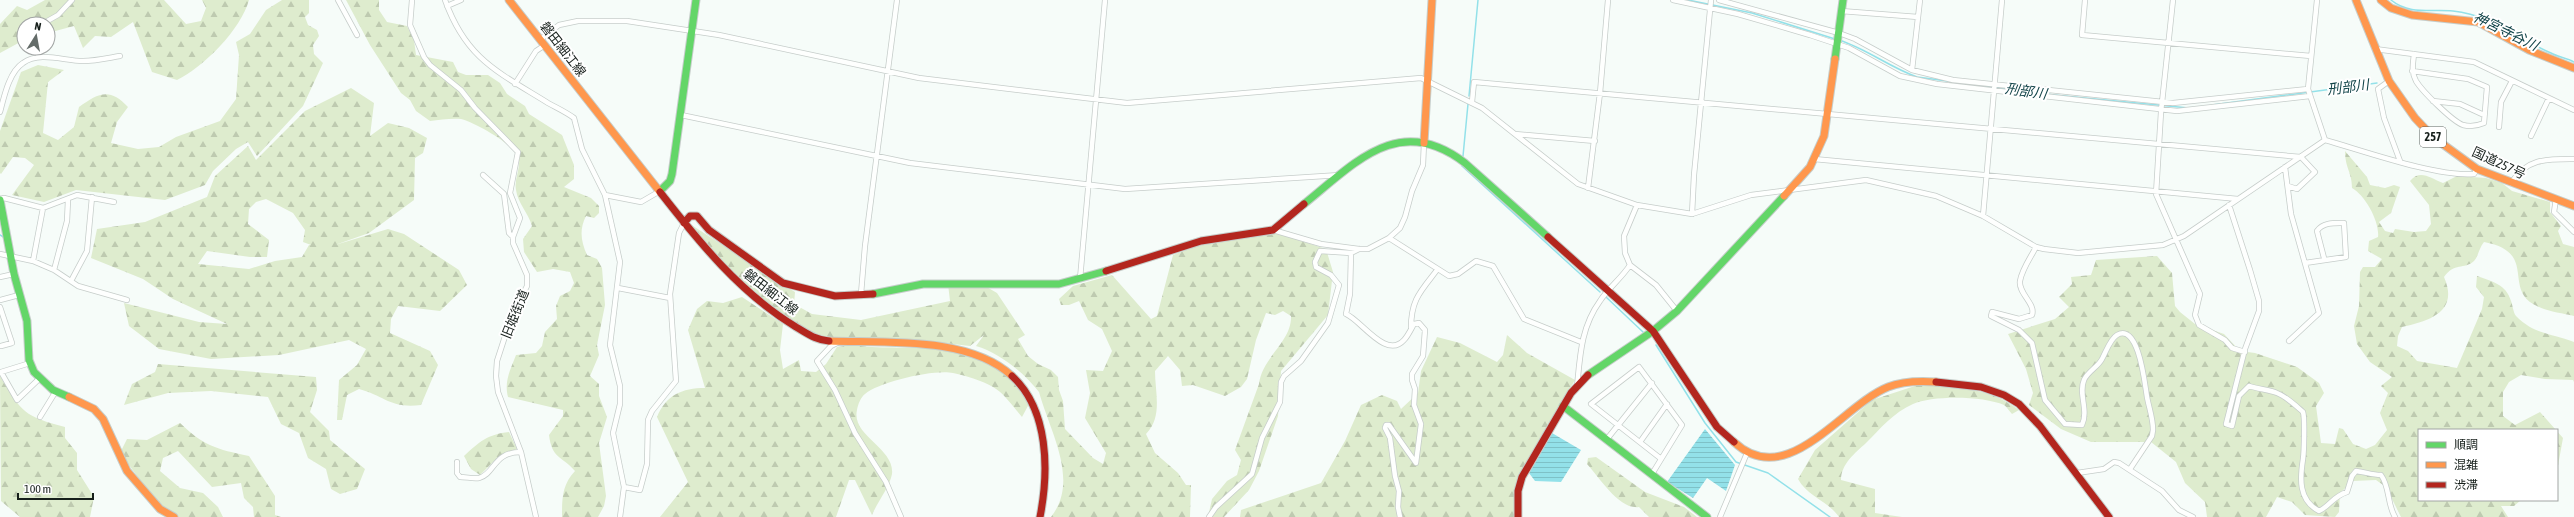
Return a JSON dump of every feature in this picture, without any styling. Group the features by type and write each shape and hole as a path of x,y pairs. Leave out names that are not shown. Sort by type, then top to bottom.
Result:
{"main road":[{"name":"磐田細江線","path":"509,0 684,223 734,279 773,313 818,340 952,347 972,351 998,364 1018,381 1033,402 1047,466 1046,487 1040,517"},
{"path":"660,191 670,182 672,174 696,0"},
{"path":"1424,143 1432,0"},
{"path":"1518,517 1518,491 1522,477 1563,406 1577,387 1587,376 1653,331 1677,311 1792,188 1814,159 1824,136 1843,0"},
{"name":"国道257号","path":"2356,0 2389,81 2415,118 2433,137 2476,169 2510,184 2574,206"},
{"path":"2381,0 2388,7 2411,17 2445,17 2480,22 2539,55 2574,68"},
{"path":"684,223 690,216 697,216 709,230 782,283 835,296 875,294 923,284 1059,284 1080,279 1201,241 1273,230 1356,162 1381,146 1411,142 1424,143 1441,147 1465,163 1653,331 1717,427 1726,438 1747,453 1767,457 1796,452 1813,442 1871,396 1901,383 1935,381 1983,387 2020,404 2037,421 2109,517"},
{"path":"0,199 14,274 27,321 30,363 40,378 56,392 94,409 103,419 127,471 160,509 174,517"},
{"path":"1563,406 1707,517"}],"street":[{"path":"55,16 72,0"},
{"path":"338,0 357,35"},
{"path":"412,0 410,25 424,56 430,65 461,90 474,108 490,122 518,152 510,193 520,218 513,238"},
{"path":"445,0 463,39 474,52 515,84 574,118 582,149 605,195 620,262 610,345 620,386 620,404 613,433 624,487 620,517"},
{"path":"447,6 461,0"},
{"path":"861,294 887,71 897,0"},
{"path":"1080,279 1105,0"},
{"path":"1588,188 1595,141 1608,0"},
{"path":"1673,0 1710,7 1772,23 1837,43 1862,54 1900,76 1937,84 1994,86 2066,93 2162,106 2309,92"},
{"path":"1692,214 1711,0"},
{"path":"1719,0 1838,33 1855,39 1912,70 1953,80 2195,110 2309,92"},
{"path":"1912,70 1920,0"},
{"path":"1983,216 2002,0"},
{"path":"2085,0 2082,35 2311,56"},
{"path":"2173,0 2162,106 2156,190 2175,240 2200,294 2195,315 2199,325 2221,337 2232,348 2245,352"},
{"path":"2317,0 2309,92 2325,140"},
{"path":"1841,11 1918,17"},
{"path":"515,84 536,51 559,25 578,22 627,20 692,32 719,35 919,78 1127,103 1421,78 1472,102 1578,184 1637,205 1692,214 1751,195 1792,188 1866,180 1936,196 1983,216 2036,247 2078,253 2163,245 2184,236 2325,140"},
{"path":"2375,48 2474,62 2574,110"},
{"path":"2412,71 2468,79 2487,87 2484,123 2475,126 2462,124 2433,101 2416,81 2412,71 2414,54"},
{"path":"0,112 3,98 17,70 23,63 39,57 84,61 120,56"},
{"path":"2389,81 2378,89 2384,118 2400,161"},
{"path":"2499,127 2501,102 2512,81"},
{"path":"1472,102 1474,82 2301,157 2315,172 2297,189 2288,186"},
{"path":"2531,136 2550,98"},
{"path":"2433,101 2460,104 2484,115"},
{"path":"681,115 910,163 1089,186 1144,189 1340,175"},
{"path":"1514,134 1595,141"},
{"path":"2325,140 2400,161 2465,174 2474,174 2476,169"},
{"path":"1273,230 1321,244 1359,249 1368,248 1389,238 1400,228 1405,217 1412,191 1423,165 1424,143"},
{"path":"1814,159 2156,190 2238,199"},
{"path":"2510,184 2522,169 2536,161 2574,159"},
{"path":"2285,168 2291,214 2319,313 2289,340"},
{"name":"旧姫街道","path":"482,175 504,194 509,233 513,238 515,251 527,275 527,286 511,318 498,361 496,376 498,392 521,452 536,517"},
{"path":"605,195 641,202 660,191"},
{"path":"0,199 4,198 43,208 68,200 77,195 114,202"},
{"path":"71,281 87,251 92,197"},
{"path":"2556,199 2554,212 2574,232"},
{"path":"54,270 67,221 68,200"},
{"path":"1637,205 1627,228 1623,245 1630,265 1656,285 1677,311"},
{"path":"2229,205 2259,301 2259,311 2245,352 2226,424 2228,427 2232,426 2239,396 2249,386 2264,391 2275,392 2288,398 2304,412 2304,458 2300,478 2302,490 2314,509 2319,511 2323,509 2335,496 2347,492 2352,476 2356,471 2372,475 2381,475 2385,480 2390,510 2395,517"},
{"path":"33,261 43,208"},
{"path":"624,487 640,490 646,464 648,420 652,411 676,381 670,298 678,240 681,225 684,223"},
{"path":"2305,263 2324,258 2346,257 2344,223 2332,223 2320,226 2317,230 2324,258"},
{"path":"1389,238 1437,270 1449,276 1458,274 1476,261 1493,266 1524,319 1580,342"},
{"path":"2036,247 2020,280 2021,287 2032,310 2032,315 2019,319 1992,312 1991,316 2019,330 2032,342 2045,400 2058,418 2064,424 2070,426 2082,425 2085,417 2082,397 2084,379 2101,361 2114,337 2121,334 2126,334 2133,341 2140,358 2153,430 2152,436 2130,469"},
{"path":"1209,517 1216,507 1252,474 1262,438 1280,402 1281,382 1284,376 1301,361 1328,324 1338,285 1330,275 1316,266 1317,255 1320,251 1352,253 1359,249"},
{"path":"1352,253 1350,294 1346,314 1355,319 1379,341 1386,344 1398,344 1404,340 1414,324 1419,324 1425,330 1423,356 1412,374 1415,389 1414,405 1421,424 1416,463 1389,425 1386,425 1385,428 1389,433 1395,476 1399,491 1398,507 1400,517"},
{"path":"0,254 33,261 54,270 71,281 92,291 127,300"},
{"path":"1577,387 1580,342 1600,300 1610,291 1630,265"},
{"path":"1412,328 1412,309 1415,298 1437,270"},
{"path":"0,277 14,274"},
{"path":"618,288 670,298"},
{"path":"0,300 19,295"},
{"path":"0,307 12,343 1,346"},
{"path":"837,342 831,346 817,361 835,390 855,433 886,482 901,517"},
{"path":"30,363 1,372 13,397 17,400 40,378"},
{"path":"1652,474 1660,458 1682,425 1639,367 1591,404 1660,458"},
{"path":"1607,439 1652,383"},
{"path":"40,417 56,392"},
{"path":"1640,442 1667,404"},
{"path":"457,462 457,474 460,477 479,478 484,475 500,458 512,452 521,452"},
{"path":"1720,517 1747,453"},
{"path":"2077,474 2104,469 2114,462 2130,469 2162,491 2179,510 2193,517"}],"green space":[{"path":"45,0 164,0 186,24 201,21 206,8 202,0 249,0 245,11 230,35 210,57 188,74 177,80 152,72 133,22 111,37 95,36 83,48 74,26 56,31 56,16 16,16 16,44 0,53 0,24 17,6 27,10"},
{"path":"282,0 309,0 309,13 305,17 308,25 317,30 319,36 313,45 314,54 323,63 303,106 257,156 248,142 236,149 213,171 205,185 165,200 76,190 44,202 12,195 34,165 25,158 13,157 1,174 0,173 0,131 21,72 38,65 64,70 48,82 43,133 58,140 74,127 79,107 92,98 104,94 115,97 128,107 117,122 111,143 138,149 159,147 176,137 220,121 236,99 239,55 236,42 250,34 266,10"},
{"path":"346,0 379,0 379,10 387,22 407,26 414,40 416,55 453,62 458,72 466,75 488,75 500,83 507,94 525,106 529,114 562,135 574,165 574,179 564,187 591,198 599,206 599,213 594,218 586,216 582,226 583,245 587,255 597,259 602,268 605,305 597,345 599,355 590,376 599,384 599,396 607,417 599,443 606,496 604,506 598,517 562,517 562,504 565,487 567,481 575,471 555,453 550,443 549,435 563,416 563,410 508,397 507,381 516,355 536,353 542,346 545,332 557,319 556,306 560,296 570,291 574,283 570,272 553,269 537,272 524,252 523,239 532,226 517,195 516,182 519,160 517,154 494,135 467,121 453,119 430,121 416,111 410,100 401,93 370,45"},
{"path":"351,88 374,103 370,136 388,123 409,128 427,138 423,153 415,158 414,200 369,233 335,245 388,229 404,234 459,270 467,285 440,311 398,306 391,319 390,333 430,351 438,365 421,405 411,406 395,404 359,389 347,395 342,420 337,420 339,380 357,365 366,349 349,340 279,355 211,359 159,349 129,326 124,303 199,322 227,324 173,299 143,279 91,258 97,229 145,222 207,197 215,176 248,146 256,160 305,111","holes":["266,199 293,213 305,230 303,242 311,245 309,245 302,257 275,261 249,269 198,264 207,251 250,257 267,257 269,240 248,224 249,209 256,202"]},
{"path":"2345,151 2367,177 2370,185 2385,188 2394,185 2400,187 2391,213 2379,222 2385,231 2393,233 2395,229 2414,232 2426,231 2431,224 2429,205 2410,181 2414,177 2421,175 2443,183 2457,176 2486,178 2502,183 2512,191 2550,202 2550,212 2561,226 2558,231 2563,244 2574,247 2574,316 2547,310 2533,304 2525,297 2521,288 2515,261 2510,253 2500,247 2484,242 2474,261 2470,264 2452,269 2444,277 2448,289 2448,298 2445,306 2440,312 2432,318 2413,325 2402,327 2398,336 2397,346 2408,351 2417,361 2457,368 2482,309 2484,297 2476,287 2477,276 2502,287 2509,295 2516,316 2530,327 2574,342 2574,382 2573,380 2545,379 2521,375 2509,382 2503,392 2503,416 2515,425 2540,412 2555,429 2418,429 2418,501 2520,501 2514,506 2501,506 2508,517 2401,517 2386,487 2376,480 2353,481 2340,493 2339,512 2335,517 2305,515 2292,502 2277,497 2266,517 2207,517 2205,502 2185,483 2176,462 2151,442 2091,442 2061,429 2029,405 2033,393 2026,369 2008,334 2055,319 2069,307 2059,297 2072,284 2071,277 2091,275 2096,260 2157,256 2172,273 2175,306 2195,324 2224,334 2240,351 2255,353 2297,367 2319,383 2324,393 2316,406 2321,443 2335,444 2339,428 2343,429 2353,444 2366,449 2375,445 2387,430 2380,413 2388,393 2381,386 2392,377 2370,362 2357,344 2354,326 2359,306 2360,272 2363,267 2375,267 2382,259 2368,251 2369,241 2378,237 2377,224 2371,210 2362,196 2352,188 2351,178 2346,162"},
{"path":"690,224 795,292 794,304 812,314 861,320 950,301 948,284 985,286 997,293 1025,335 1018,339 1028,356 1038,364 1051,370 1058,377 1059,390 1063,401 1065,429 1093,458 1103,464 1106,453 1085,418 1090,393 1086,370 1103,371 1112,351 1102,329 1088,320 1079,301 1069,305 1061,305 1059,299 1073,286 1112,275 1151,319 1157,316 1173,255 1197,246 1277,233 1326,249 1333,272 1328,315 1281,371 1278,416 1259,471 1249,490 1224,517 1208,517 1212,499 1227,481 1237,475 1241,460 1235,450 1259,384 1261,374 1287,334 1290,325 1291,316 1283,311 1275,315 1266,313 1256,340 1247,379 1241,387 1225,396 1193,385 1182,386 1180,370 1168,356 1155,371 1157,404 1155,420 1146,434 1155,453 1178,473 1186,485 1191,485 1190,517 1051,517 1059,503 1063,487 1063,472 1055,439 1039,392 1011,364 994,353 976,346 984,335 970,346 927,341 845,340 807,333 738,283"},
{"path":"742,297 783,324 780,350 783,369 799,360 801,371 816,372 826,364 837,347 853,345 955,351 975,356 993,364 1009,377 1029,404 1022,417 1005,397 993,387 973,378 953,373 933,373 894,381 872,389 865,394 858,405 857,410 857,419 860,427 881,449 891,465 891,479 872,515 855,480 849,480 836,517 660,517 688,482 657,417 665,403 676,394 689,389 705,388 688,330 697,309 707,301 723,303"},
{"path":"1507,335 1527,353 1575,380 1547,428 1528,466 1522,484 1519,502 1520,517 1240,517 1241,510 1321,483 1345,441 1361,405 1382,395 1397,401 1401,409 1418,393 1421,371 1437,337 1460,343 1497,362 1503,355"},
{"path":"158,364 316,377 317,390 310,412 329,431 330,440 365,469 357,489 340,494 331,489 326,469 308,458 299,433 281,424 268,397 211,391 168,393 124,405 132,384 155,372"},
{"path":"0,376 19,405 25,411 41,420 65,427 65,438 77,453 77,470 94,497 90,517 20,517 1,501"},
{"path":"1918,385 1971,390 2008,402 2019,410 2012,414 2004,405 1972,398 1933,399 1922,401 1906,407 1888,421 1853,455 1843,469 1841,480 1875,489 1875,513 1902,517 1839,517 1834,511 1807,490 1798,479 1815,450 1872,400"},
{"path":"180,423 196,437 211,446 249,456 275,496 275,515 281,517 254,517 253,507 244,498 241,483 212,487 178,451 163,458 160,471 180,488 203,493 218,507 223,517 177,517 161,508 120,453 127,439 147,440"},
{"path":"509,432 517,449 497,458 480,475 471,469 464,456 489,437"},
{"path":"2558,432 2563,438 2558,466"},
{"path":"1596,457 1645,492 1684,507 1697,517 1649,517 1639,507 1632,507 1624,504 1610,492 1587,464 1588,458"}],"water":[{"path":"1705,429 1735,465 1726,491 1707,478 1693,498 1667,482"},
{"path":"1552,433 1581,450 1561,482 1535,481 1529,473"}],"waterway":[{"path":"1469,96 1478,0"},
{"name":"刑部川","path":"1688,0 1752,13 1835,39"},
{"name":"神宮寺谷川","path":"2391,0 2398,5 2413,10 2453,11 2480,17 2504,28 2538,47 2574,62"},
{"name":"刑部川","path":"1839,40 1859,48 1917,77 2054,95 2189,108"},
{"name":"刑部川","path":"2212,105 2377,83"},
{"path":"1463,156 1468,104"},
{"path":"1462,166 1600,292"},
{"path":"0,235 5,238"},
{"path":"1606,297 1643,332"},
{"path":"1656,345 1705,423 1736,462 1768,473 1830,517"}],"traffic: fast":[{"path":"660,191 670,181 672,174 696,0"},
{"path":"1835,59 1843,0"},
{"path":"1304,204 1341,173 1379,149 1399,143 1419,142 1441,148 1465,163 1548,237"},
{"path":"1588,375 1653,331 1677,311 1784,196"},
{"path":"0,200 14,274 27,321 29,360 34,372 53,390 69,397"},
{"path":"873,294 923,284 1059,284 1106,271"},
{"path":"1563,406 1707,517"}],"traffic: slow":[{"path":"509,0 660,192"},
{"path":"1424,143 1432,0"},
{"path":"2356,0 2389,81 2415,118 2433,137 2477,169 2574,206"},
{"path":"2381,0 2391,8 2412,15 2478,22 2529,50 2574,68"},
{"path":"1784,196 1810,167 1824,136 1835,59"},
{"path":"829,341 900,342 950,348 973,354 994,363 1012,376"},
{"path":"1734,442 1754,455 1774,457 1794,452 1833,426 1870,397 1888,387 1906,383 1936,382"},
{"path":"69,397 94,409 103,419 127,471 160,509 174,517"}],"traffic: jam":[{"path":"660,192 705,248 757,299 796,327 815,338 829,341"},
{"path":"1106,271 1201,241 1273,230 1304,204"},
{"path":"684,223 690,216 697,216 709,230 783,283 835,296 873,294"},
{"path":"1548,237 1653,331 1717,427 1734,442"},
{"path":"1518,517 1518,491 1522,477 1571,393 1588,375"},
{"path":"1012,376 1024,390 1033,406 1039,423 1043,442 1045,480 1040,517"},
{"path":"1936,382 1981,387 2004,395 2019,404 2040,426 2109,517"}]}
